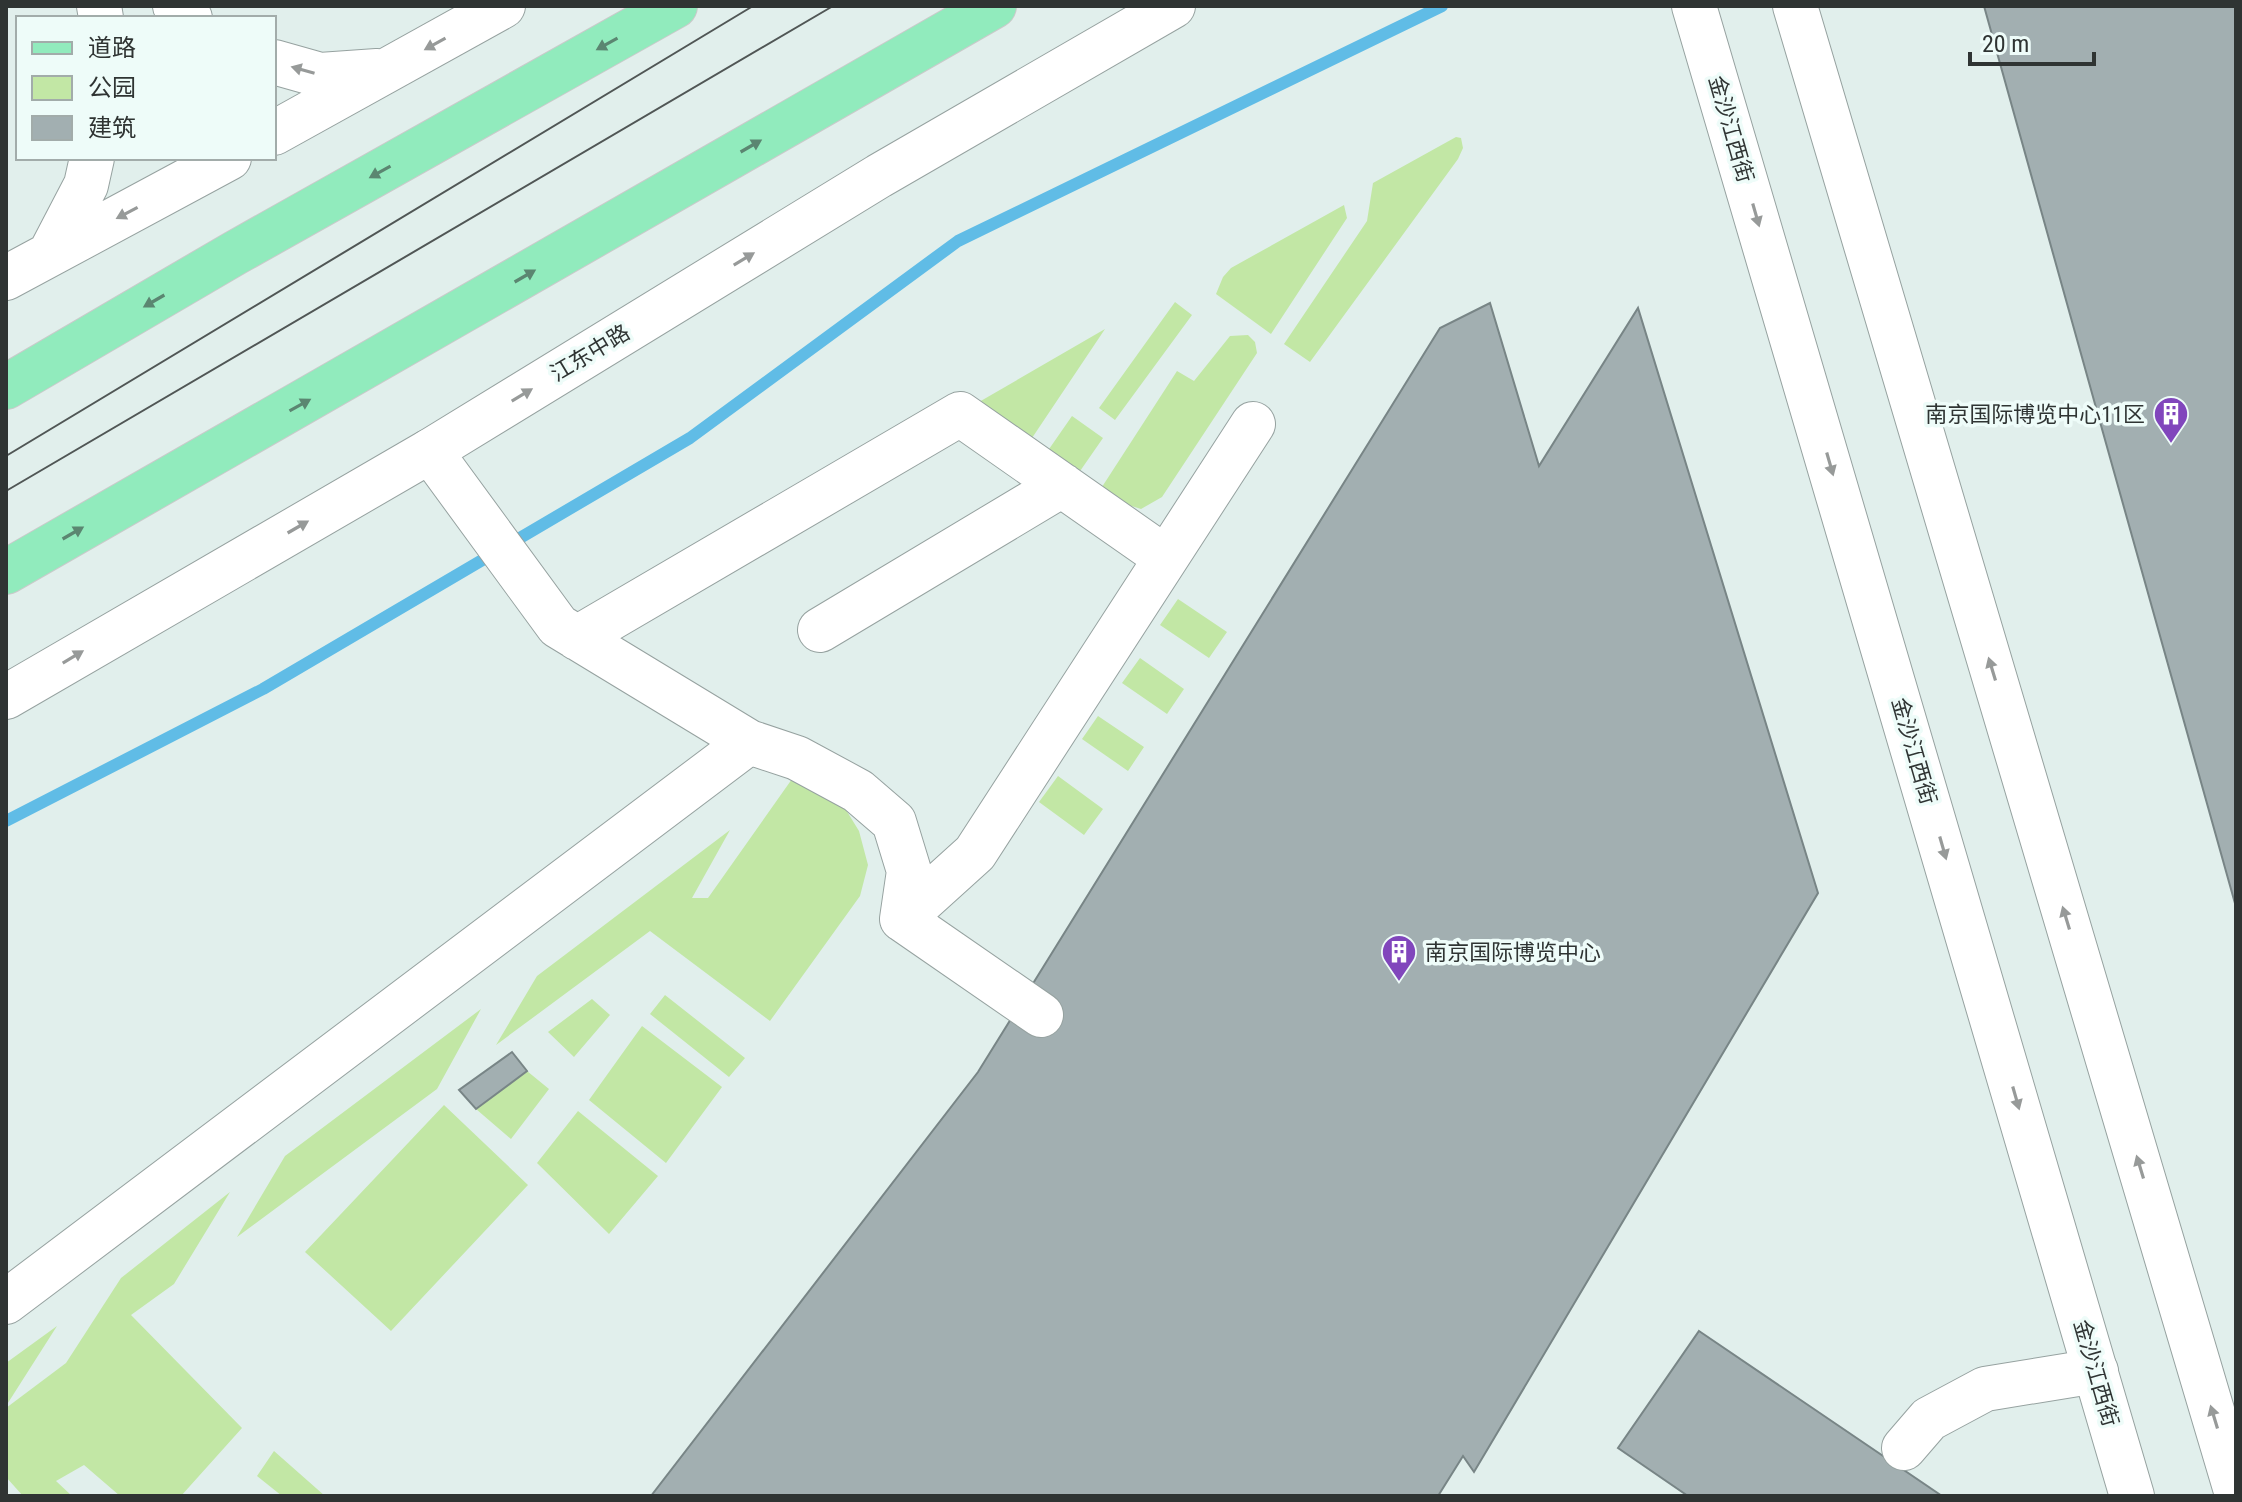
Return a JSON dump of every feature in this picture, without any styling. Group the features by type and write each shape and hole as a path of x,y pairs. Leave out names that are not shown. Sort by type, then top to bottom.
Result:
{"main road":[{"path":"6,387 235,253 675,6"},
{"path":"6,572 994,6"}],"street":[{"path":"276,132 503,6"},
{"name":"江东中路","path":"6,697 430,451 879,176 1173,6"},
{"name":"金沙江西街","path":"1694,6 2132,1496"},
{"path":"1795,6 2236,1491"},
{"path":"276,63 320,75 388,70"},
{"path":"50,254 86,185 92,160"},
{"path":"6,278 225,160"},
{"path":"577,638 960,414 1166,558"},
{"path":"902,919 975,853 1253,424"},
{"path":"430,451 558,626 749,742 797,758 858,791 894,822 909,871 902,919"},
{"path":"820,630 1062,485"},
{"path":"6,1302 749,742"},
{"path":"902,919 1041,1015"},
{"path":"1904,1448 1929,1419 1985,1389 2096,1371"}],"green space":[{"path":"1456,137 1461,138 1463,148 1458,159 1310,362 1284,344 1367,221 1373,183"},
{"path":"1344,205 1347,218 1271,334 1216,294 1223,277 1231,268"},
{"path":"1175,302 1192,315 1115,420 1099,408"},
{"path":"1105,329 1032,438 979,402"},
{"path":"1248,335 1255,342 1257,353 1162,497 1141,509 1119,502 1100,490 1177,371 1194,381 1230,336"},
{"path":"1072,416 1103,438 1078,474 1047,452"},
{"path":"1178,599 1227,632 1209,658 1160,625"},
{"path":"1140,658 1184,689 1167,714 1122,683"},
{"path":"1098,716 1144,747 1128,771 1082,739"},
{"path":"1058,776 1103,809 1084,835 1039,802"},
{"path":"792,779 843,805 859,831 868,865 860,896 770,1021 650,931 496,1045 537,976 730,830 692,898 708,898"},
{"path":"665,995 745,1058 729,1077 650,1014"},
{"path":"592,999 610,1015 574,1057 548,1032"},
{"path":"481,1009 437,1089 237,1237 285,1156"},
{"path":"642,1026 722,1087 666,1163 589,1100"},
{"path":"527,1071 549,1089 511,1139 476,1109"},
{"path":"444,1105 528,1185 391,1331 305,1252"},
{"path":"578,1111 658,1176 609,1234 537,1163"},
{"path":"230,1192 174,1284 131,1315 242,1428 181,1496 120,1496 84,1465 56,1481 72,1496 23,1496 6,1477 6,1408 66,1363 121,1278"},
{"path":"57,1326 6,1406 6,1363"},
{"path":"274,1451 325,1496 282,1496 257,1476"}],"building":[{"name":"南京国际博览中心11区","path":"1984,6 2236,6 2236,907 2095,404"},
{"name":"南京国际博览中心","path":"1490,303 1539,466 1638,308 1818,893 1474,1472 1463,1456 1438,1496 651,1496 978,1072 1440,328"},
{"path":"512,1052 527,1071 476,1109 459,1090"},
{"path":"1699,1331 1942,1496 1688,1496 1618,1448"}],"waterway":[{"path":"6,821 263,689 690,438 958,241 1442,6"}],"tram line":[{"path":"6,456 753,6"},
{"path":"6,491 833,6"}],"place":[{"name":"南京国际博览中心11区","path":"2171,445"},
{"name":"南京国际博览中心","path":"1399,983"}]}
